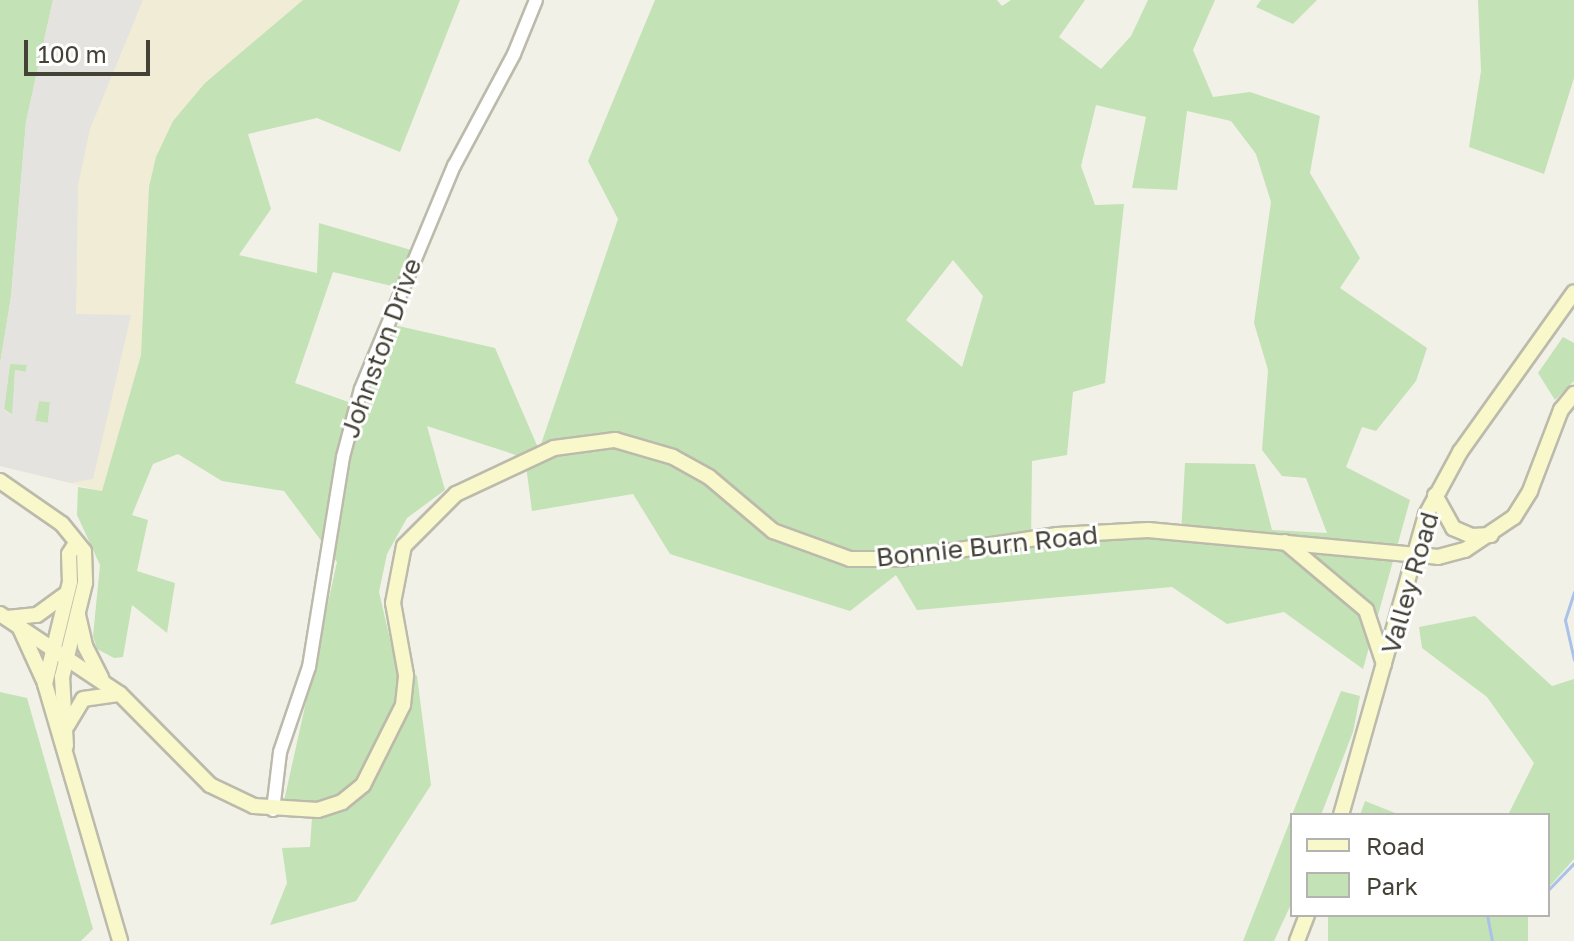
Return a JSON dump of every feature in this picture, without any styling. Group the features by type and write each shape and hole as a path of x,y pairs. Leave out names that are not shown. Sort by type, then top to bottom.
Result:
{"main road":[{"name":"Valley Road","path":"1342,813 1386,668 1414,556 1435,495 1490,406 1574,292"},
{"name":"Bonnie Burn Road","path":"3,616 120,694 201,779 238,800 273,810 306,812 342,802 363,785 386,748 406,690 393,585 404,546 415,529 456,494 554,448 607,440 673,457 709,477 773,531 850,559 900,559 1057,535 1148,530 1414,556 1451,555 1491,535 1522,506 1553,426 1574,394"},
{"path":"0,481 56,519 76,543 86,568 78,614 65,657 66,747"},
{"path":"1435,495 1453,528 1472,536 1491,535"},
{"path":"1285,541 1366,610 1386,668"},
{"path":"45,684 67,593 69,554 76,543"},
{"path":"3,616 39,614 67,593"},
{"path":"78,614 85,646 103,682"},
{"path":"19,626 45,684 66,747 120,941"},
{"path":"67,726 83,699 120,694"},
{"path":"1297,941 1306,917"}],"street":[{"name":"Johnston Drive","path":"273,810 280,752 309,667 343,457 361,389 441,194 536,0"}],"shaded area":[{"path":"53,0 303,0 205,83 173,121 141,355 102,491 0,466 0,364 11,297 26,122"},
{"path":"53,0 143,0 90,129 78,185 76,314 131,315 93,479 71,483 0,466 0,364 11,297 26,122","holes":["10,364 27,365 26,372 15,370 12,415 4,410","39,401 50,402 48,423 35,421"]}],"green space":[{"path":"0,0 53,0 26,122 11,297 0,364"},
{"path":"303,0 460,0 400,152 317,118 248,134 271,209 239,255 317,273 319,223 411,250 396,287 333,272 295,383 354,404 381,322 495,348 539,450 618,219 588,161 655,0 997,0 1002,6 1011,0 1085,0 1059,37 1101,69 1131,36 1148,0 1215,0 1193,50 1213,97 1250,92 1320,116 1310,173 1360,258 1340,288 1427,348 1416,381 1376,431 1362,427 1346,467 1410,500 1363,669 1284,612 1227,624 1172,587 917,610 896,575 850,611 670,554 633,494 532,511 525,458 427,426 445,490 407,518 387,554 379,592 392,648 417,676 431,785 356,901 270,925 287,883 282,848 310,847 313,803 284,801 337,562 284,491 222,481 178,454 153,464 132,515 148,520 137,571 175,583 167,633 132,605 123,657 114,658 97,649 93,636 100,565 77,515 78,487 102,491 141,355 149,187 156,157 173,121 205,83","holes":["1096,105 1146,117 1132,188 1177,190 1187,111 1231,121 1256,154 1271,202 1254,323 1268,370 1262,450 1282,476 1306,478 1327,533 1272,530 1255,464 1185,463 1181,534 1031,542 1032,461 1067,455 1073,392 1105,383 1124,204 1095,205 1081,166","953,260 983,296 962,367 906,320"]},
{"path":"1261,0 1317,0 1293,24 1256,7"},
{"path":"1478,0 1574,0 1574,78 1544,174 1469,147 1481,71"},
{"path":"1563,337 1574,343 1574,381 1555,400 1538,373"},
{"path":"10,363 27,364 26,372 15,370 13,415 4,409"},
{"path":"39,401 50,402 48,423 35,421"},
{"path":"1475,616 1552,686 1574,679 1574,859 1550,886 1550,813 1509,813 1534,763 1487,697 1422,648 1419,627"},
{"path":"1341,691 1360,696 1353,732 1322,813 1293,813"},
{"path":"0,692 27,698 93,929 81,941 0,941"},
{"path":"1365,801 1395,813 1361,813"},
{"path":"1290,821 1290,906 1274,941 1243,941"},
{"path":"1328,917 1528,917 1528,941 1328,941"}],"waterway":[{"path":"1574,592 1565,620 1574,660"},
{"path":"1550,888 1574,863"},
{"path":"1487,917 1492,941"}]}
